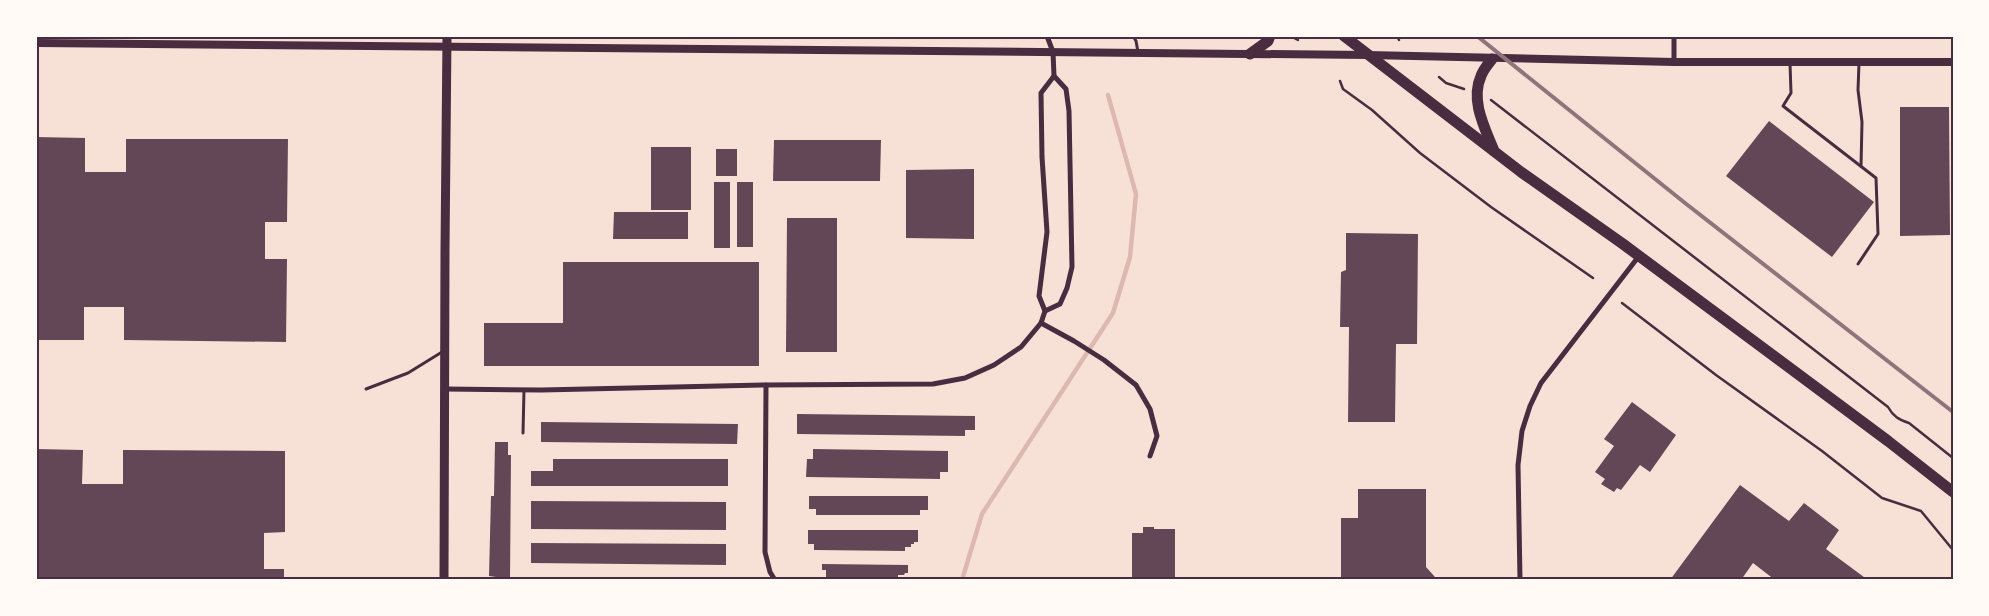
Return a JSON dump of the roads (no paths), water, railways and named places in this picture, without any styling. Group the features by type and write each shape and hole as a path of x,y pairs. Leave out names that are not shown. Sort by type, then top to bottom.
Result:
{"highway":[{"path":"1250,54 1268,41 1270,36"},
{"path":"1344,36 1494,151 1639,256 1888,441 1953,492"},
{"path":"1492,59 1481,75 1476,94 1480,113 1494,151"}],"main road":[{"path":"444,580 447,36"}],"street":[{"path":"1045,311 1060,304 1067,288 1072,267 1066,90 1054,76 1053,52 1048,36"},
{"path":"1674,36 1674,62"},
{"path":"36,43 1368,55 1609,60"},
{"path":"1528,59 1674,62 1953,62"},
{"path":"445,389 524,390 933,384 965,378 994,366 1021,347 1041,323 1045,311 1039,296 1047,232 1042,157 1041,93 1054,76"},
{"path":"1520,580 1518,465 1522,431 1530,406 1541,383 1639,256"},
{"path":"1041,323 1104,360 1136,385 1150,409 1157,436 1150,456"},
{"path":"766,385 765,552 770,572 775,580"}],"lane":[{"path":"1133,36 1138,53"},
{"path":"1790,62 1791,93 1783,106 1876,178 1878,234 1858,264"},
{"path":"1859,62 1858,90 1862,122 1861,167"},
{"path":"366,390 408,373 445,351"},
{"path":"523,433 524,390"}],"waterway":[{"path":"962,580 982,514 1113,313 1130,257 1136,194 1108,95"}],"railway":[{"path":"1477,36 1685,203 1953,412"}]}
